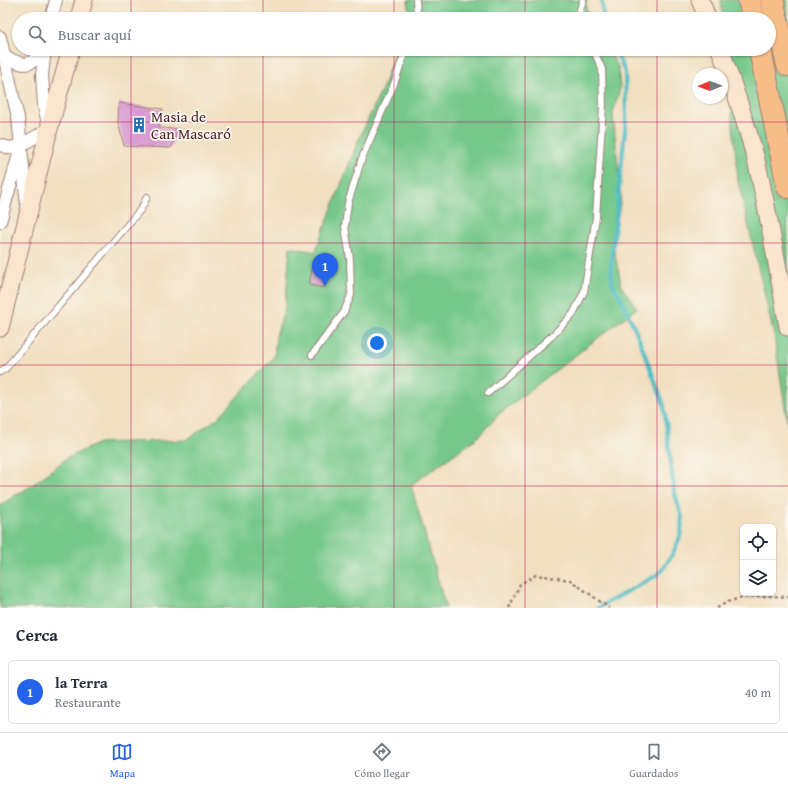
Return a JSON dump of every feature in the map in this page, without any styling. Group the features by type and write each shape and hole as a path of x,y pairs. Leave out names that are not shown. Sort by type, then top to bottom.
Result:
{"highway":[{"path":"749,0 752,12"},
{"path":"772,0 775,12"},
{"path":"776,16 788,65"},
{"path":"761,56 788,187"}],"main road":[{"path":"80,12 84,0"},
{"path":"700,0 705,12"},
{"path":"0,328 49,129 69,56"},
{"path":"722,56 754,156 773,243 788,327"}],"street":[{"path":"53,12 56,0"},
{"path":"0,37 18,118 28,218"},
{"path":"4,57 24,65 30,63 37,56"},
{"path":"0,145 10,148 21,145 49,129 44,105 42,75 44,56"},
{"path":"0,222 21,145"}],"lane":[{"path":"416,0 417,12"},
{"path":"579,12 583,0"},
{"path":"312,355 344,312 351,295 350,259 345,226 348,204 362,158 394,84 404,56"},
{"path":"488,393 573,314 584,292 596,217 603,106 602,69 596,56"},
{"path":"0,372 6,368 141,209 147,197"}],"path":[{"path":"509,608 520,584 536,575 570,580 609,608"},
{"path":"717,608 730,601 744,597 788,597"}],"green space":[{"path":"408,0 587,0 586,9 588,12 409,12"},
{"path":"721,0 788,0 788,427 774,335 738,181 727,56 776,56 776,12 722,12"},
{"path":"394,56 612,56 618,67 620,88 613,114 621,197 613,246 622,287 637,308 499,414 478,437 411,485 446,608 0,608 0,505 31,486 67,458 99,443 186,440 218,418 274,357 276,336 285,308 290,247 315,252 358,141 383,87"}],"building":[{"name":"Masia de Can Mascaró","path":"119,103 163,109 159,128 178,129 171,148 124,146 118,122"},
{"path":"314,260 329,263 324,288 309,285"}],"waterway":[{"path":"602,0 603,12"},
{"path":"598,608 657,575 664,568 678,542 681,533 682,517 674,491 664,405 636,331 612,282 611,266 626,121 625,72 618,56"}],"place":[{"name":"Masia de Can Mascaró","path":"139,125"},
{"name":"la Terra","path":"325,286"}]}
